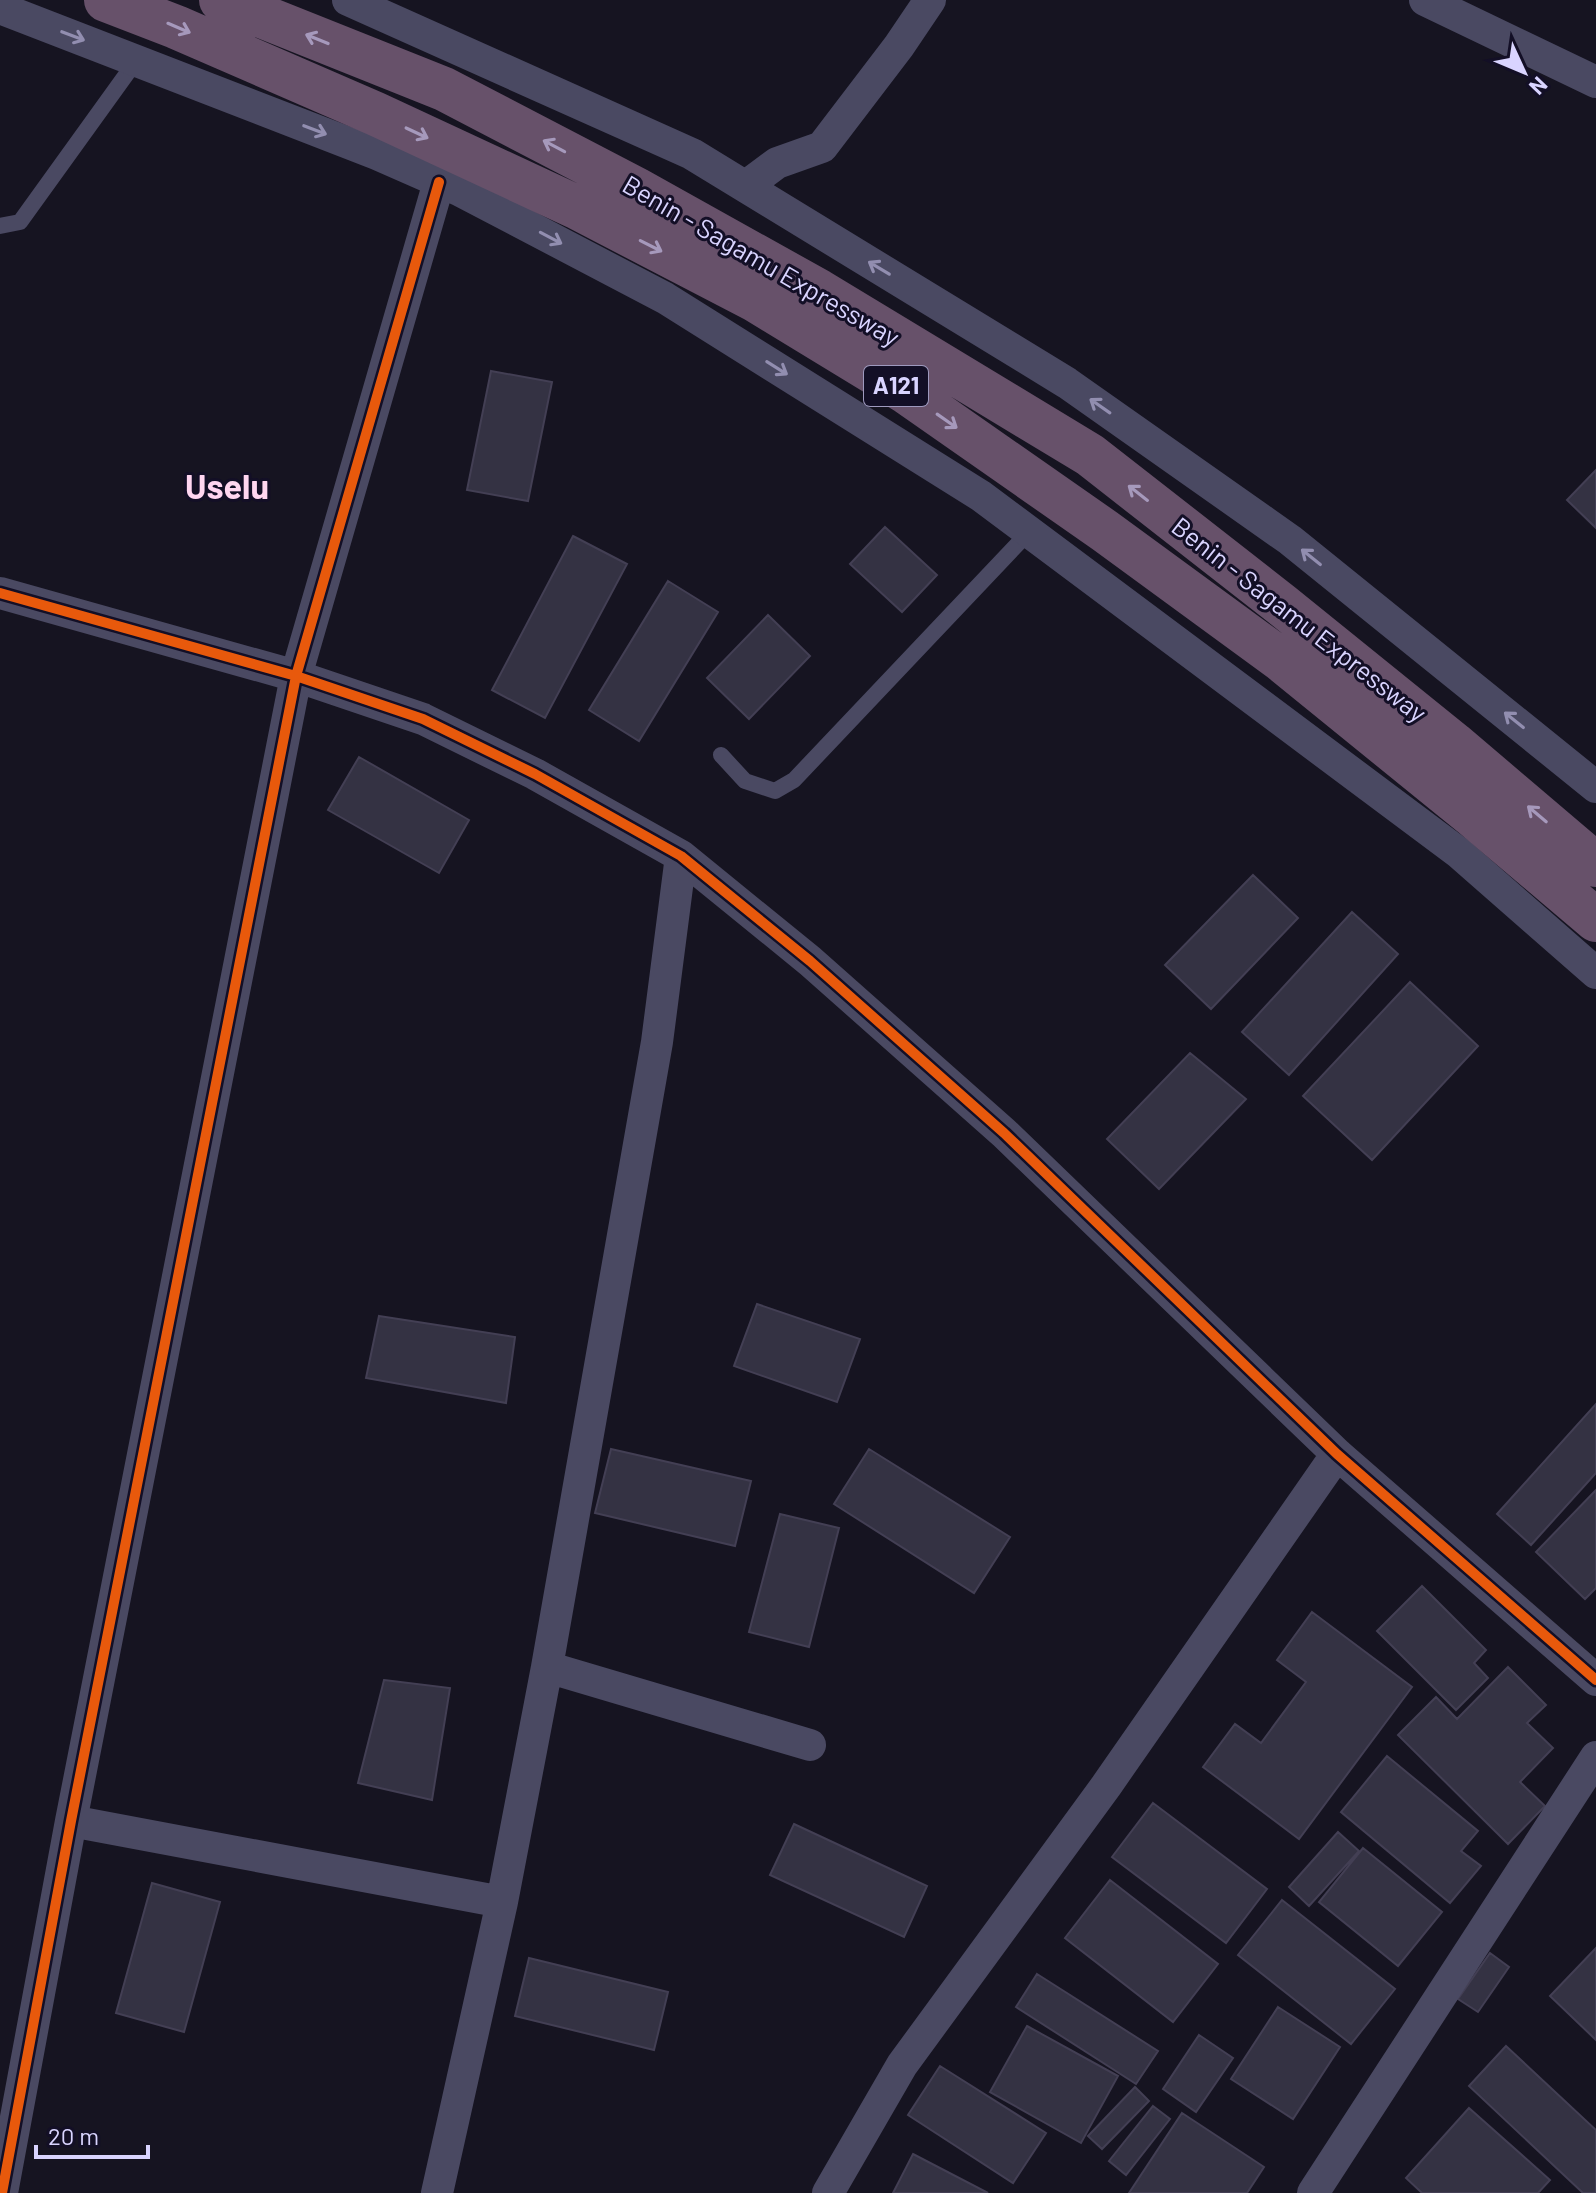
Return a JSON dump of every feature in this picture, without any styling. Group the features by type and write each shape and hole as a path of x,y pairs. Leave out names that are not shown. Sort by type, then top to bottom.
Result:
{"highway":[{"name":"A121","path":"106,0 376,114 576,207 755,300 906,392 1105,531 1280,659 1596,920"},
{"name":"Benin - Sagamu Expressway","path":"221,0 444,89 636,189 819,291 1090,455 1454,744 1596,865"}],"street":[{"path":"348,0 692,154 1067,383 1290,540 1596,787"},
{"path":"746,186 777,163 822,147 930,0"},
{"path":"1425,0 1596,82"},
{"path":"0,8 377,154 439,182 665,298 981,496 1459,853 1596,973"},
{"path":"2,2193 71,1821 296,676 439,182"},
{"path":"0,593 296,676 423,719 535,774 681,856 810,961 1004,1133 1337,1454 1596,1680"},
{"path":"437,2193 502,1902 547,1667 657,1042 681,856"},
{"path":"828,2193 902,2065 1106,1786 1337,1454"},
{"path":"547,1667 810,1745"},
{"path":"1313,2193 1596,1757"},
{"path":"71,1821 502,1902"}],"lane":[{"path":"0,226 20,222 136,61"},
{"path":"721,755 745,781 775,791 794,780 1029,532"}],"building":[{"path":"491,371 552,382 528,501 467,490"},
{"path":"1596,470 1596,528 1567,500"},
{"path":"885,527 937,575 902,612 850,564"},
{"path":"573,536 627,564 545,718 492,690"},
{"path":"668,581 718,612 639,741 589,710"},
{"path":"768,615 810,656 749,719 707,678"},
{"path":"359,757 469,820 439,873 328,810"},
{"path":"1253,875 1298,918 1211,1009 1165,965"},
{"path":"1352,912 1398,954 1289,1075 1242,1032"},
{"path":"1410,982 1478,1046 1372,1160 1303,1096"},
{"path":"1190,1053 1246,1099 1159,1189 1107,1139"},
{"path":"757,1304 860,1339 837,1402 734,1366"},
{"path":"379,1316 515,1337 506,1403 366,1378"},
{"path":"1596,1404 1596,1473 1531,1545 1497,1514"},
{"path":"611,1449 751,1481 735,1546 595,1513"},
{"path":"869,1449 1010,1537 974,1593 834,1504"},
{"path":"1596,1490 1596,1588 1585,1599 1536,1552"},
{"path":"780,1514 839,1528 809,1647 749,1632"},
{"path":"1422,1586 1486,1650 1474,1663 1488,1678 1456,1710 1377,1631"},
{"path":"1312,1612 1412,1687 1299,1839 1203,1767 1235,1724 1261,1743 1306,1682 1277,1660"},
{"path":"1508,1667 1546,1705 1527,1723 1553,1748 1520,1782 1545,1806 1508,1844 1398,1735 1436,1697 1457,1719"},
{"path":"384,1680 450,1688 432,1800 358,1783"},
{"path":"1387,1756 1478,1831 1461,1851 1481,1866 1450,1903 1341,1812"},
{"path":"1153,1803 1267,1889 1226,1943 1112,1857"},
{"path":"794,1824 927,1886 904,1937 770,1875"},
{"path":"1338,1832 1359,1851 1309,1906 1289,1887"},
{"path":"1363,1848 1442,1912 1398,1966 1319,1902"},
{"path":"1110,1880 1218,1964 1173,2022 1065,1938"},
{"path":"152,1883 220,1902 184,2032 116,2013"},
{"path":"1282,1900 1395,1989 1351,2044 1238,1955"},
{"path":"1596,1948 1596,2040 1550,1996"},
{"path":"1490,1953 1509,1967 1478,2012 1458,1999"},
{"path":"529,1958 668,1992 654,2050 515,2016"},
{"path":"1037,1974 1158,2051 1136,2084 1016,2007"},
{"path":"1278,2007 1340,2047 1293,2119 1231,2079"},
{"path":"1027,2026 1118,2076 1081,2143 990,2092"},
{"path":"1199,2035 1233,2058 1196,2112 1163,2089"},
{"path":"1506,2046 1596,2130 1596,2193 1583,2193 1469,2086"},
{"path":"940,2066 1046,2133 1013,2183 908,2115"},
{"path":"1135,2087 1149,2101 1102,2149 1088,2136"},
{"path":"1153,2106 1170,2119 1126,2175 1109,2161"},
{"path":"1469,2108 1550,2180 1538,2193 1422,2193 1406,2178"},
{"path":"1182,2113 1264,2167 1247,2193 1129,2193"},
{"path":"913,2154 988,2193 893,2193"}],"cycle path":[{"path":"2,2193 71,1821 296,676 439,182"},
{"path":"0,593 296,676 423,719 535,774 681,856 810,961 1004,1133 1337,1454 1596,1680"}],"district":[{"name":"Uselu","path":"227,487"}]}
